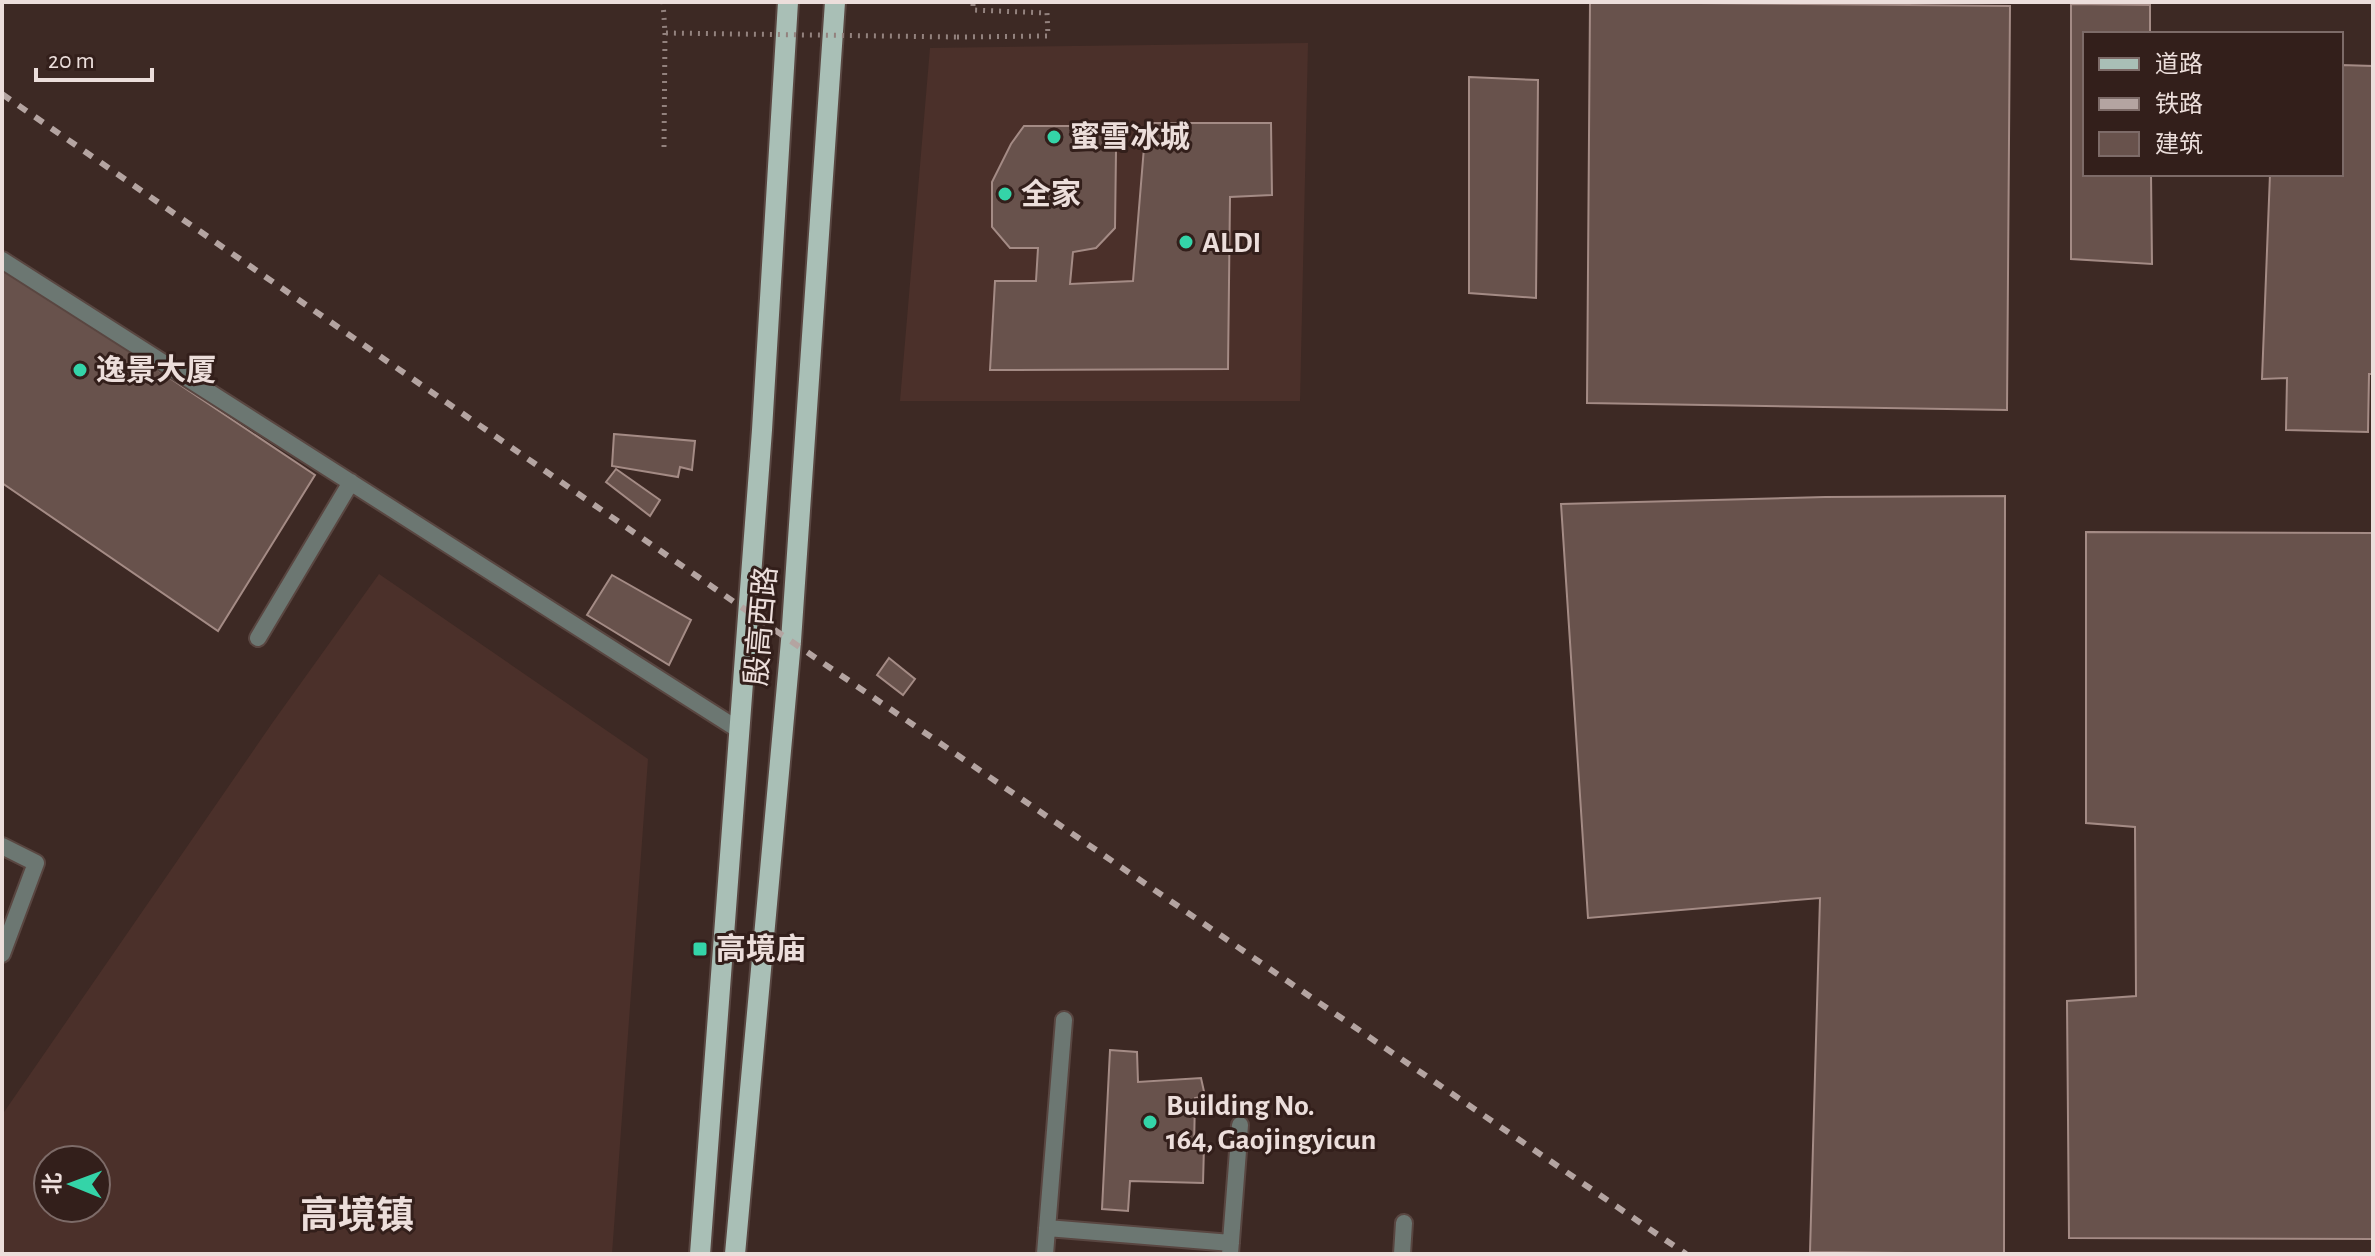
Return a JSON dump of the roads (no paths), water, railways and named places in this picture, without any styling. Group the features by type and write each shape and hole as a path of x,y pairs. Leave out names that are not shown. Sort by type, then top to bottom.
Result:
{"main road":[{"name":"殷高西路","path":"700,1254 760,461 788,2"},
{"name":"殷高西路","path":"735,1254 791,641 835,2"}],"lane":[{"path":"2,260 739,730"},
{"path":"258,638 351,482"},
{"path":"2,846 36,863 2,954"},
{"path":"1045,1254 1064,1020"},
{"path":"1047,1228 1230,1248 1240,1125"},
{"path":"1402,1254 1404,1223"}],"railway":[{"path":"2,94 750,613 1686,1254"}],"place":[{"name":"蜜雪冰城","path":"1054,137"},
{"name":"全家","path":"1005,194"},
{"name":"ALDI","path":"1186,242"},
{"name":"逸景大厦","path":"80,370"},
{"name":"高境庙","path":"700,949"},
{"name":"Building No. 164, Gaojingyicun","path":"1150,1122"}],"district":[{"name":"高境镇","path":"357,1215"}]}
